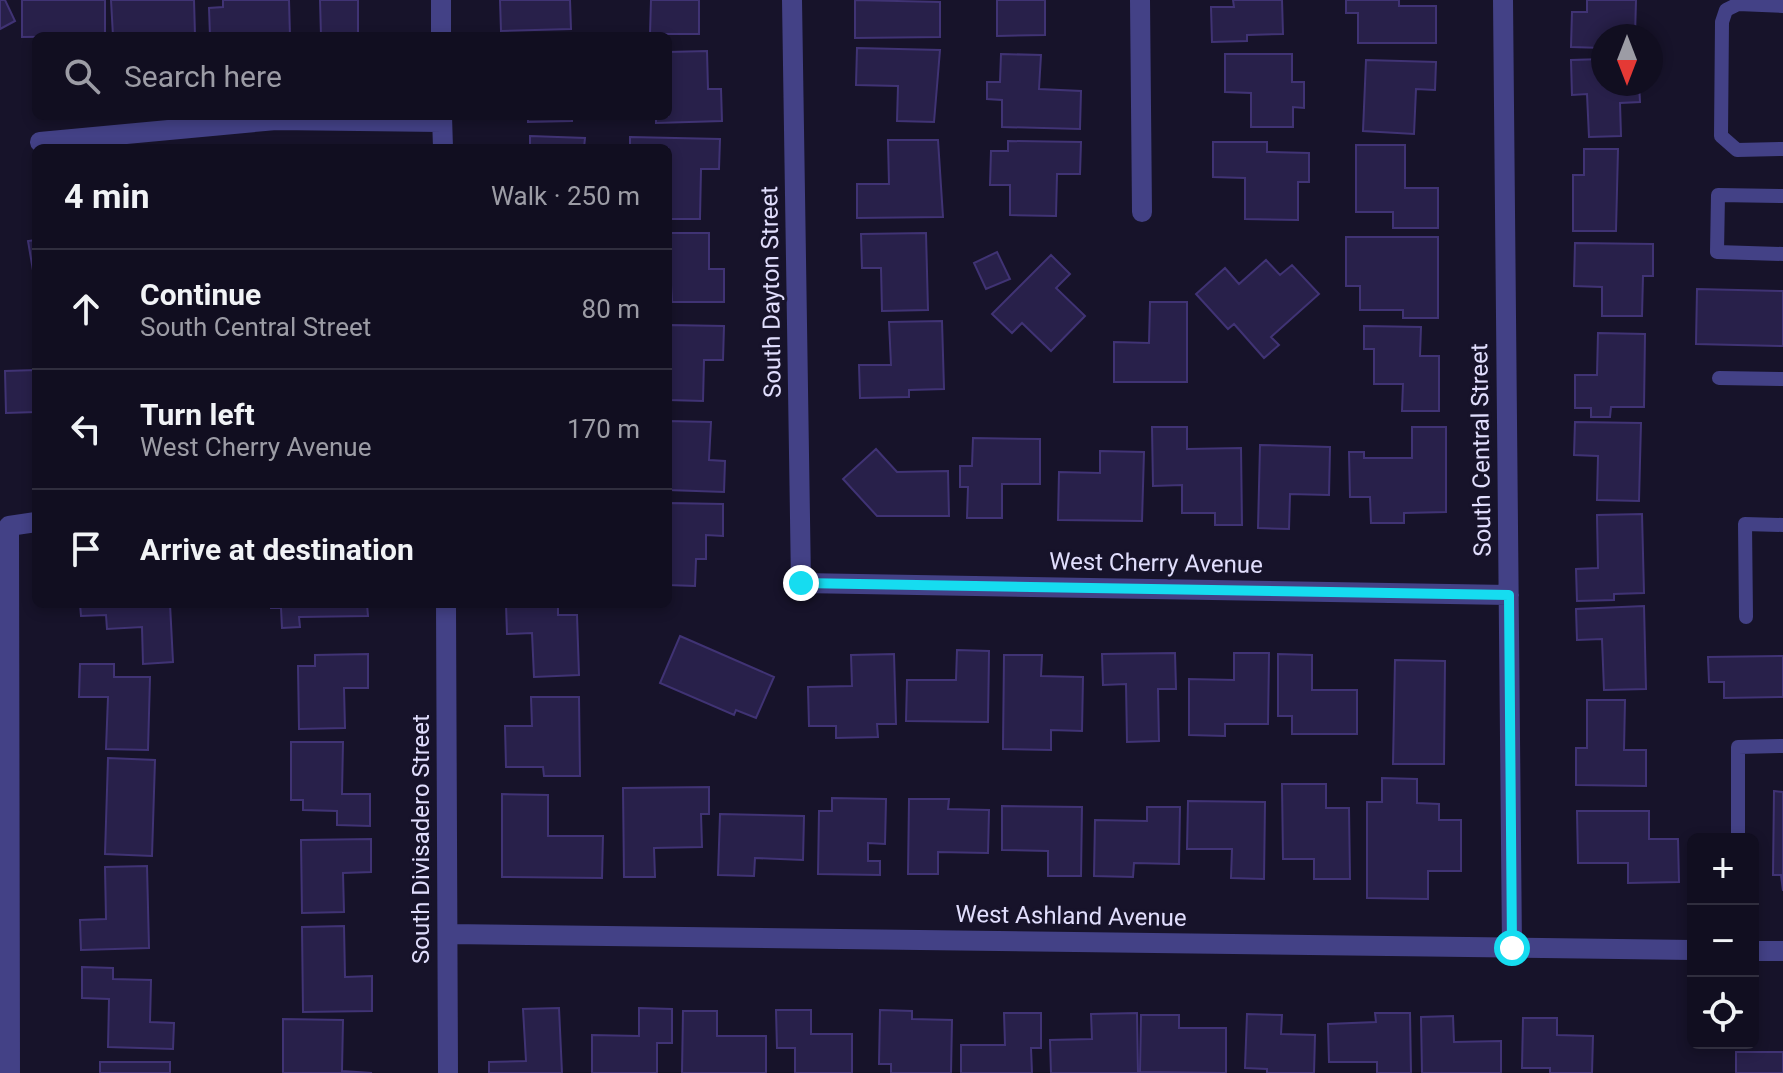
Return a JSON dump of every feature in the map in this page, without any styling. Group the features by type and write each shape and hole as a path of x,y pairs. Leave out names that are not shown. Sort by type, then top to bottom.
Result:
{"street":[{"path":"441,0 441,32"},
{"name":"South Dayton Street","path":"792,0 801,583"},
{"path":"1140,0 1142,212"},
{"name":"South Central Street","path":"1503,0 1512,948"},
{"path":"40,142 276,120"},
{"path":"442,120 443,144"},
{"path":"10,1073 9,526 32,523"},
{"name":"West Cherry Avenue","path":"801,583 1509,595"},
{"name":"South Divisadero Street","path":"446,608 448,1073"},
{"name":"West Ashland Avenue","path":"448,934 1687,950"},
{"path":"1759,951 1783,951"}],"lane":[{"path":"1783,6 1738,4 1726,10 1722,22 1721,136 1737,150 1783,149"},
{"path":"1783,196 1718,195 1717,238 1717,252 1783,254"},
{"path":"1719,378 1783,379"},
{"path":"1746,617 1745,524 1783,525"},
{"path":"1738,833 1738,747 1783,746"}],"building":[{"path":"0,0 5,0 15,21 0,29"},
{"path":"22,0 105,0 105,32 32,32 32,37 22,37"},
{"path":"111,0 194,0 195,32 113,32"},
{"path":"223,0 289,0 290,32 210,32 209,8 223,7"},
{"path":"320,0 358,0 358,32 321,32"},
{"path":"500,0 570,0 571,29 501,31"},
{"path":"651,0 699,0 699,34 650,32"},
{"path":"855,0 940,2 940,37 855,38"},
{"path":"997,0 1045,0 1045,35 997,36"},
{"path":"1233,0 1282,0 1283,34 1247,35 1247,41 1212,42 1211,7 1234,7"},
{"path":"1346,0 1399,0 1399,6 1436,6 1436,43 1358,43 1358,13 1346,13"},
{"path":"1587,0 1636,0 1635,24 1591,24 1591,48 1571,47 1572,12 1587,12"},
{"path":"857,48 940,50 934,122 897,121 898,86 856,85"},
{"path":"707,51 708,89 721,89 722,121 656,123 656,120 672,120 672,52"},
{"path":"1001,54 1041,55 1039,89 1081,91 1080,129 1002,127 1002,100 987,99 987,82 1000,82"},
{"path":"1225,54 1292,54 1292,82 1304,82 1304,108 1293,107 1293,127 1251,127 1251,93 1225,92"},
{"path":"1591,59 1591,96 1640,96 1640,102 1620,103 1621,136 1589,137 1587,94 1572,95 1571,60"},
{"path":"1366,60 1436,62 1435,90 1416,89 1414,134 1363,131"},
{"path":"528,120 572,120 572,121"},
{"path":"530,136 585,138 584,144 530,144"},
{"path":"630,137 720,139 719,169 701,169 700,219 672,219 672,144 630,144"},
{"path":"888,140 938,140 943,217 857,218 857,184 889,184"},
{"path":"1008,141 1081,142 1080,174 1057,174 1056,216 1010,215 1010,185 990,185 991,151 1008,151"},
{"path":"1213,142 1267,142 1267,152 1309,153 1309,182 1298,182 1298,220 1245,219 1245,178 1213,177"},
{"path":"1356,145 1405,145 1405,188 1438,188 1438,228 1393,228 1393,212 1356,212"},
{"path":"1584,149 1618,149 1616,231 1573,231 1573,175 1584,175"},
{"path":"672,233 709,233 709,269 724,269 724,302 672,302"},
{"path":"926,233 928,310 882,311 881,268 862,268 861,234"},
{"path":"1346,237 1438,237 1438,318 1403,318 1403,310 1360,310 1360,286 1346,286"},
{"path":"32,240 32,264 28,241"},
{"path":"1575,243 1653,244 1653,276 1643,276 1642,316 1602,316 1602,287 1574,286"},
{"path":"997,252 1010,279 986,289 974,263"},
{"path":"1051,255 1070,274 1056,288 1085,316 1051,351 1022,323 1012,333 992,314"},
{"path":"1266,260 1280,275 1292,265 1319,294 1271,337 1279,345 1264,358 1234,324 1228,329 1196,294 1225,268 1239,284"},
{"path":"1697,289 1783,291 1783,346 1696,344"},
{"path":"1150,302 1187,302 1187,382 1114,382 1114,342 1149,343"},
{"path":"942,321 944,389 909,390 909,397 860,398 859,365 891,365 889,322"},
{"path":"672,325 724,326 723,360 704,360 703,401 672,400"},
{"path":"1364,326 1421,327 1420,356 1439,356 1439,411 1402,411 1403,384 1374,384 1374,349 1364,349"},
{"path":"1598,333 1645,334 1644,407 1611,407 1610,417 1591,417 1591,408 1575,408 1575,375 1597,375"},
{"path":"32,370 32,412 6,413 5,371"},
{"path":"672,421 711,422 709,460 725,461 724,492 672,490"},
{"path":"1575,422 1641,423 1639,501 1597,500 1598,456 1574,455"},
{"path":"1152,427 1187,427 1187,449 1241,448 1242,525 1215,525 1215,513 1182,513 1182,485 1153,486"},
{"path":"1412,427 1446,427 1446,512 1404,513 1404,523 1371,523 1370,497 1350,497 1349,452 1364,452 1364,458 1412,458"},
{"path":"973,438 1040,439 1040,484 1002,484 1002,518 967,518 968,487 960,487 960,466 972,466"},
{"path":"1260,445 1330,447 1329,495 1290,494 1289,529 1258,528"},
{"path":"876,449 897,472 948,471 949,516 877,516 843,479"},
{"path":"1100,451 1144,452 1142,521 1058,520 1059,472 1100,473"},
{"path":"672,503 723,504 723,536 706,535 706,559 696,559 695,586 672,585"},
{"path":"1642,514 1644,593 1614,594 1614,600 1577,601 1576,569 1598,568 1597,515"},
{"path":"1644,606 1646,689 1604,690 1602,639 1577,640 1576,609"},
{"path":"80,608 170,608 173,662 143,664 142,627 107,629 106,615 81,616"},
{"path":"281,608 367,608 368,616 299,617 300,627 282,628"},
{"path":"506,608 558,608 558,615 577,615 579,675 534,677 532,633 507,634"},
{"path":"680,636 774,677 756,718 736,710 734,715 660,683"},
{"path":"957,650 989,651 988,722 906,721 907,680 956,680"},
{"path":"1175,653 1176,689 1158,689 1159,741 1127,742 1126,684 1103,685 1102,654"},
{"path":"1234,653 1269,653 1268,724 1225,724 1225,736 1189,735 1189,679 1234,680"},
{"path":"368,654 368,688 344,688 345,728 299,729 298,666 315,666 315,655"},
{"path":"894,654 896,724 877,724 878,737 836,738 836,726 809,726 808,687 852,686 851,655"},
{"path":"1278,654 1312,655 1312,690 1357,690 1357,734 1292,734 1292,716 1278,716"},
{"path":"1004,655 1042,655 1041,676 1083,677 1082,731 1051,730 1051,750 1003,749"},
{"path":"1783,656 1783,697 1724,698 1724,682 1709,682 1708,657"},
{"path":"1395,660 1445,661 1444,764 1393,764"},
{"path":"80,664 114,664 114,677 150,677 148,750 106,749 108,697 79,697"},
{"path":"531,697 579,697 580,776 544,776 543,767 506,767 505,726 532,726"},
{"path":"1587,700 1625,700 1624,750 1646,750 1646,786 1576,785 1576,748 1587,748"},
{"path":"291,742 343,742 342,794 370,794 370,826 337,825 337,811 303,810 303,800 291,800"},
{"path":"108,758 155,760 152,856 105,854"},
{"path":"1382,778 1417,779 1417,803 1439,804 1439,820 1461,820 1461,871 1428,871 1428,899 1367,898 1367,802 1382,802"},
{"path":"1282,784 1326,784 1326,808 1349,808 1350,879 1314,879 1314,859 1283,859"},
{"path":"709,787 709,814 701,814 702,847 654,848 655,877 624,877 623,788"},
{"path":"1774,791 1783,792 1783,891 1781,875 1773,875"},
{"path":"502,794 548,795 548,836 603,836 602,878 502,877"},
{"path":"832,798 886,799 885,844 868,843 868,861 880,861 880,875 818,874 819,811 832,811"},
{"path":"909,799 949,799 948,809 989,810 988,853 938,852 938,874 908,874"},
{"path":"1188,801 1265,802 1264,879 1231,878 1232,849 1187,849"},
{"path":"1002,806 1082,807 1081,876 1048,876 1048,851 1002,850"},
{"path":"1147,807 1180,807 1179,864 1134,863 1133,877 1094,876 1095,820 1147,821"},
{"path":"1577,811 1649,811 1649,839 1678,839 1679,882 1628,883 1628,863 1578,863"},
{"path":"720,814 804,816 803,860 755,858 754,876 718,875"},
{"path":"371,839 371,872 343,873 344,912 302,913 301,840"},
{"path":"147,866 149,948 81,950 80,920 106,919 105,867"},
{"path":"344,926 345,977 372,976 372,1011 303,1012 302,927"},
{"path":"82,967 113,968 113,979 151,980 150,1022 174,1023 173,1049 108,1047 109,999 82,998"},
{"path":"559,1008 562,1073 489,1073 489,1062 526,1061 523,1009"},
{"path":"639,1008 672,1009 672,1043 657,1043 657,1073 592,1073 592,1035 639,1036"},
{"path":"776,1010 811,1010 811,1034 852,1034 852,1073 795,1073 795,1048 777,1048"},
{"path":"880,1010 912,1011 912,1019 952,1020 951,1073 891,1073 891,1064 879,1064"},
{"path":"683,1011 717,1011 717,1036 766,1036 766,1073 682,1073"},
{"path":"1004,1013 1041,1013 1041,1048 1031,1048 1032,1073 961,1073 961,1045 1005,1045"},
{"path":"1137,1013 1138,1073 1051,1073 1050,1040 1092,1039 1091,1014"},
{"path":"1375,1013 1410,1013 1411,1073 1377,1073 1377,1062 1329,1062 1328,1024 1376,1022"},
{"path":"1247,1014 1282,1015 1281,1034 1315,1035 1314,1073 1267,1073 1267,1069 1245,1068"},
{"path":"1141,1015 1179,1015 1179,1028 1226,1028 1226,1073 1140,1072"},
{"path":"1453,1016 1454,1042 1501,1041 1501,1073 1422,1073 1421,1017"},
{"path":"1523,1018 1557,1018 1557,1035 1593,1036 1592,1073 1550,1073 1550,1068 1522,1068"},
{"path":"283,1019 343,1020 342,1071 372,1073 283,1073"},
{"path":"1736,1052 1783,1052 1783,1073 1736,1073"},
{"path":"100,1062 170,1062 170,1073 100,1073"}],"route":[{"path":"801,583 1509,595 1512,948"}]}
